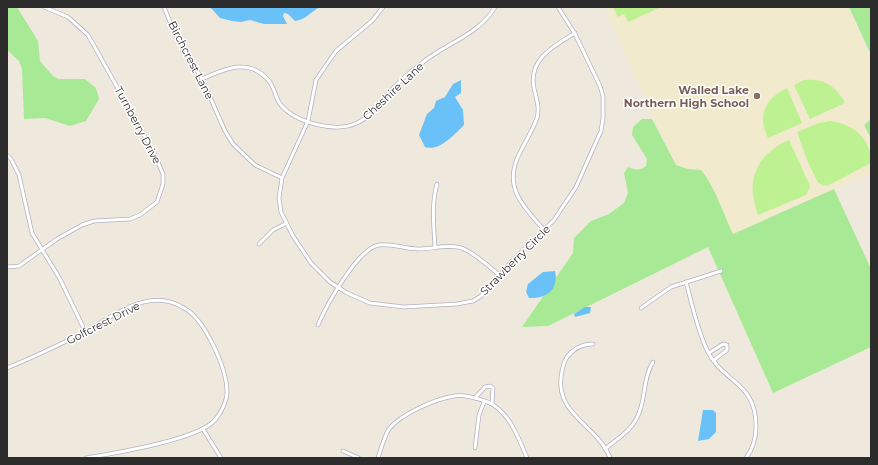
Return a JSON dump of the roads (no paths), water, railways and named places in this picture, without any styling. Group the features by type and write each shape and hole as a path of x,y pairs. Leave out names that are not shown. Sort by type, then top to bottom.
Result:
{"street":[{"name":"Turnberry Drive","path":"7,267 19,266 41,250 82,226 94,221 130,219 140,215 157,202 163,184 163,174 154,153 88,35 68,17 44,7"},
{"name":"Birchcrest Lane","path":"164,7 175,34 202,78 225,131 233,144 256,165 282,178"},
{"name":"Strawberry Circle","path":"383,7 372,21 336,51 316,80 308,121 282,178 278,198 285,224 311,263 320,273 340,288 370,303 404,307 457,304 473,301 481,296 520,253 545,231 576,187 601,132 603,118 603,96 600,86 575,33 558,7"},
{"name":"Cheshire Lane","path":"202,78 232,67 253,70 268,80 280,103 285,109 308,121 332,127 348,126 364,119 405,76 429,57 481,26 489,19 495,7"},
{"path":"545,231 520,202 514,183 514,167 537,118 538,103 533,78 538,62 549,49 575,33"},
{"path":"7,155 11,158 19,175 27,220 32,233 66,292 86,331"},
{"path":"435,248 434,196 437,184"},
{"path":"259,244 273,230 285,224"},
{"path":"318,325 323,314 358,259 372,248 379,245 415,249 453,247 466,249 500,276"},
{"path":"641,308 652,302 663,292 686,282 721,271"},
{"path":"686,282 701,335 709,353 714,360 750,396 754,408 755,440 750,453 746,458"},
{"name":"Golfcrest Drive","path":"7,368 86,331 140,303 149,301 167,301 185,308 201,323 226,381 227,394 221,411 215,420 203,430"},
{"path":"594,344 579,346 572,351 565,360 560,382 562,394 572,414 598,438 610,458"},
{"path":"709,353 723,344 727,346 727,350 714,360"},
{"path":"605,449 619,439 635,422 641,406 646,376 653,362"},
{"path":"475,398 485,387 490,386 493,388 494,393 492,404"},
{"path":"378,458 389,430 402,418 418,409 455,395 475,398 492,404 505,416 511,425 527,458"},
{"path":"475,448 479,415 484,402"},
{"path":"86,458 167,441 203,430 221,458"},
{"path":"343,451 359,458"}],"water":[{"path":"210,7 320,7 305,17 295,21 288,14 284,13 283,16 287,24 264,24 250,20 241,22 220,18"},
{"path":"461,80 461,93 455,97 463,110 464,125 441,145 430,148 425,147 419,135 427,114 434,108 436,101 445,97 453,84"},
{"path":"555,271 555,283 550,292 541,297 529,298 526,292 528,284 543,272"},
{"path":"585,307 591,307 590,313 575,317 574,314"},
{"path":"703,410 713,410 716,413 716,432 709,439 698,441"}],"place":[{"name":"Walled Lake Northern High School","path":"757,96"}]}
